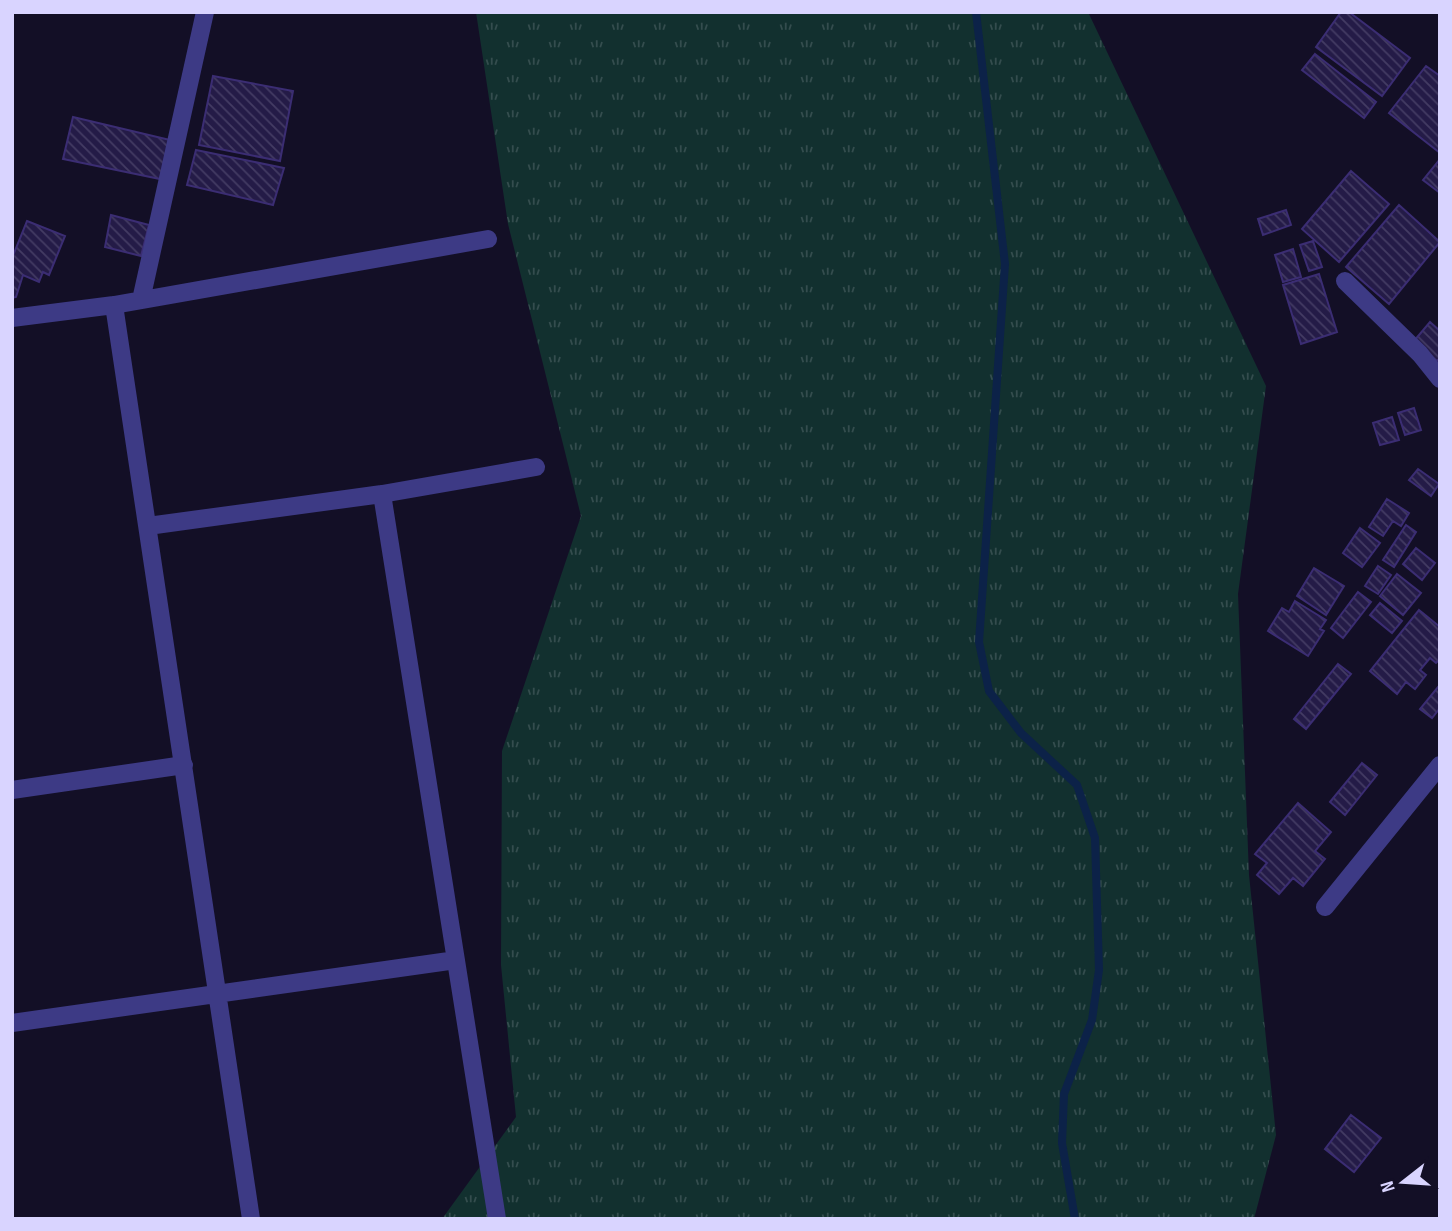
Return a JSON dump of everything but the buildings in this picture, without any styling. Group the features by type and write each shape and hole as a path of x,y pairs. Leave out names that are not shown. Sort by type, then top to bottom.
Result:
{"street":[{"path":"141,300 205,12"},
{"path":"12,318 114,305 488,239"},
{"path":"1345,282 1420,354 1440,379"},
{"path":"114,305 251,1219"},
{"path":"148,526 382,494 537,467"},
{"path":"382,494 497,1219"},
{"path":"12,790 184,765"},
{"path":"1325,907 1440,765"},
{"path":"12,1023 456,960"}],"green space":[{"path":"476,12 1088,12 1266,386 1238,594 1249,875 1276,1135 1254,1219 442,1219 516,1117 501,965 502,751 581,516 508,224"}],"waterway":[{"path":"976,12 1005,264 979,642 989,691 1021,733 1077,785 1095,838 1099,970 1092,1020 1064,1094 1062,1143 1075,1219"}]}
